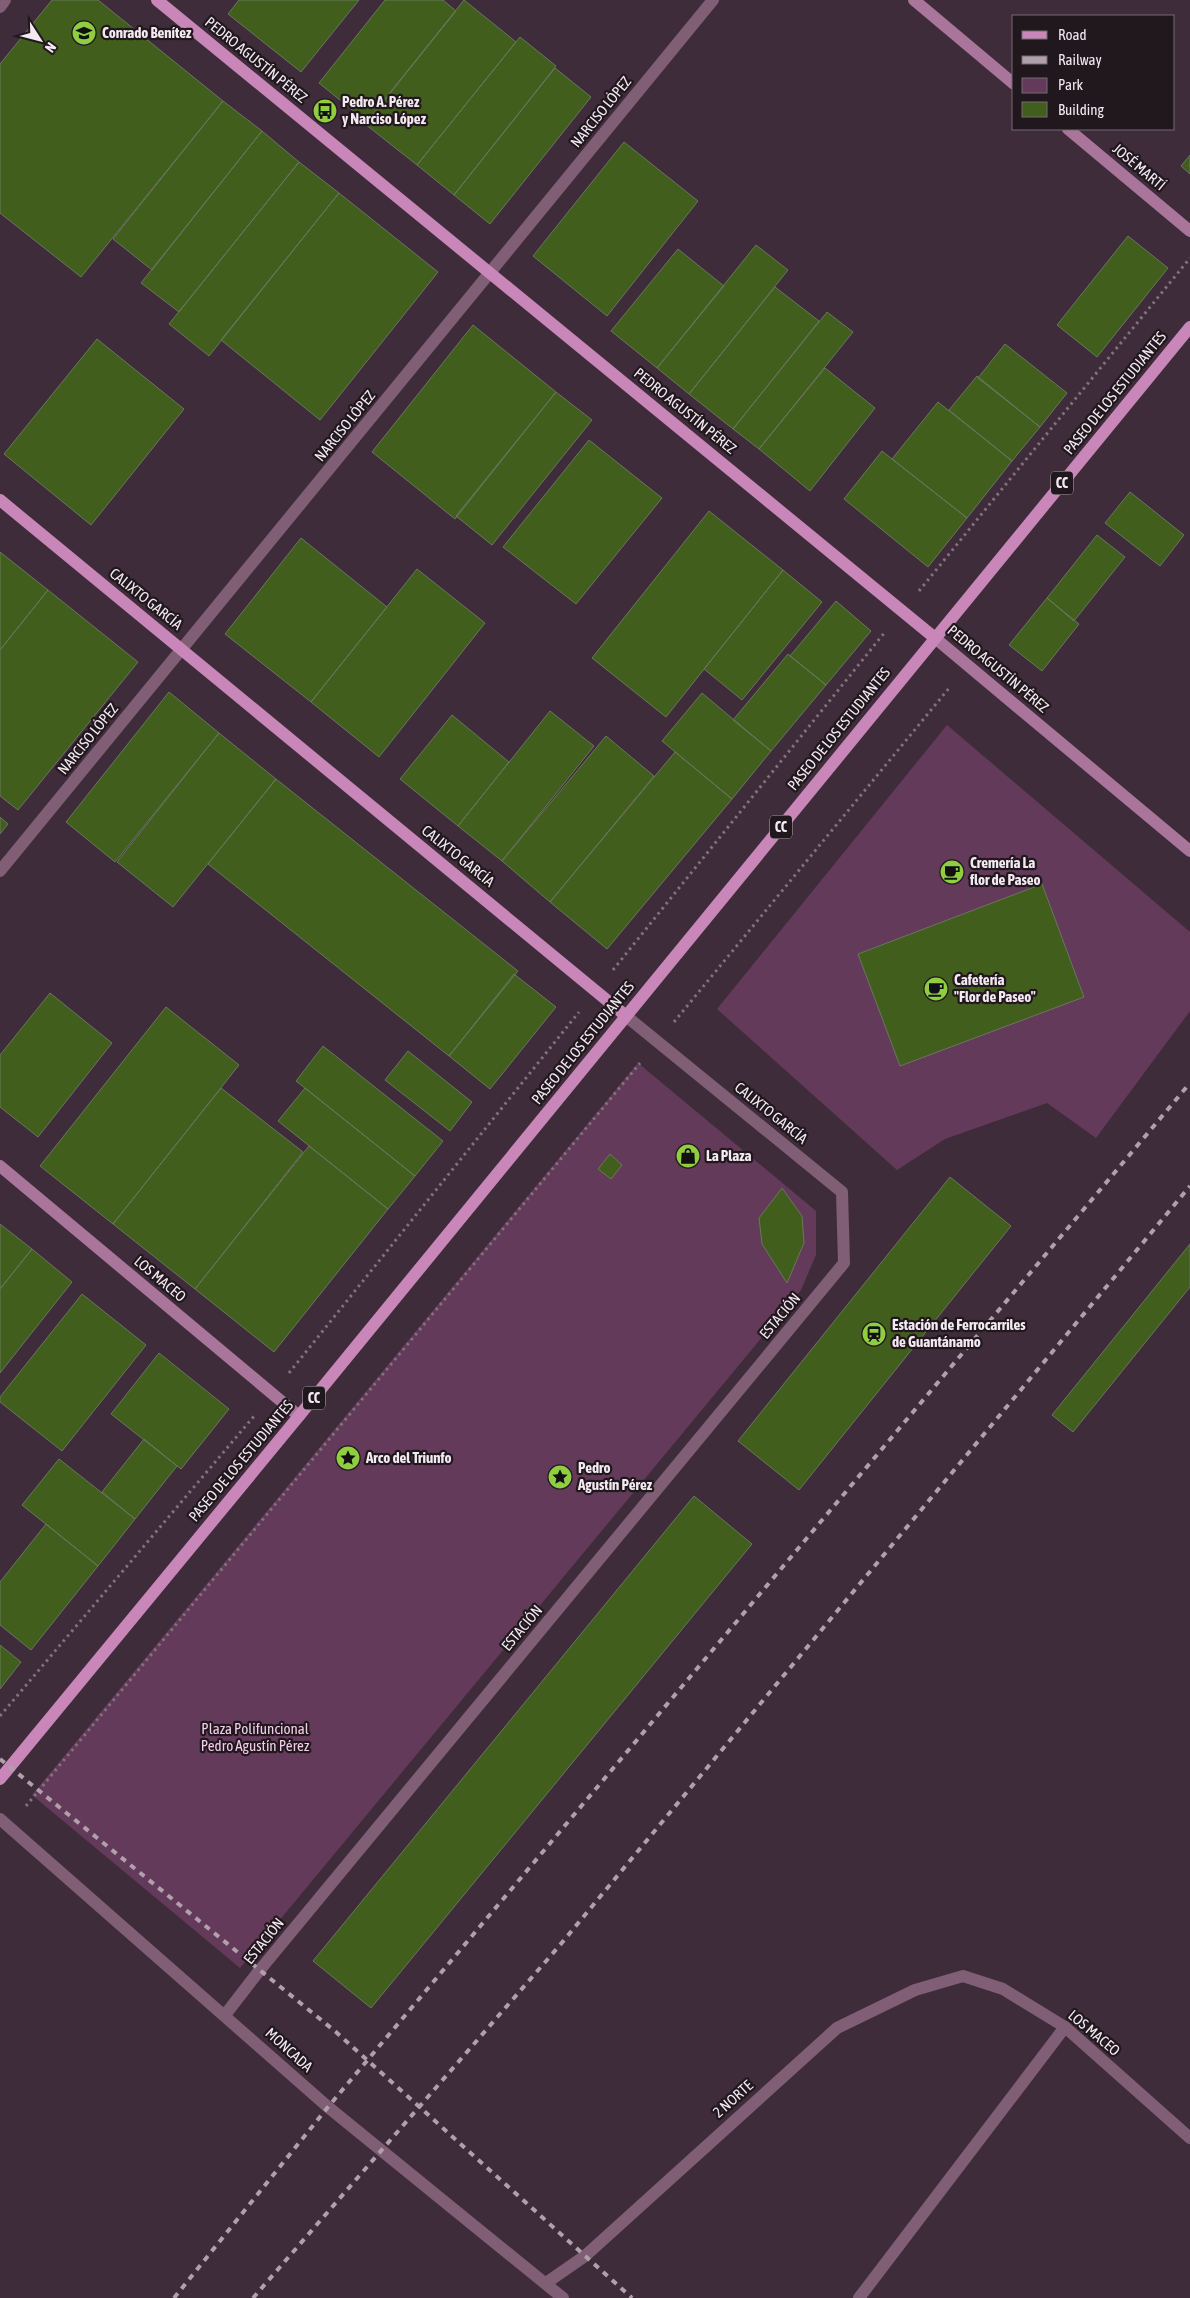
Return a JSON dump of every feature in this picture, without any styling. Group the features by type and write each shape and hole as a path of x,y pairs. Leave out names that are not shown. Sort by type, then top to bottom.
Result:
{"main road":[{"name":"PEDRO AGUSTÍN PÉREZ","path":"157,0 935,638"},
{"name":"PASEO DE LOS ESTUDIANTES","path":"0,1779 1190,327"},
{"name":"CALIXTO GARCÍA","path":"0,500 626,1016"}],"street":[{"path":"0,7 6,0"},
{"name":"NARCISO LÓPEZ","path":"0,872 713,0"},
{"path":"914,0 1012,82"},
{"name":"JOSÉ MARTÍ","path":"1069,130 1190,231"},
{"name":"PEDRO AGUSTÍN PÉREZ","path":"935,638 1190,851"},
{"name":"CALIXTO GARCÍA","path":"626,1016 842,1192 844,1263"},
{"name":"LOS MACEO","path":"0,1166 299,1416"},
{"name":"ESTACIÓN","path":"226,2015 259,1971 844,1263"},
{"name":"MONCADA","path":"4,1823 226,2015 328,2107 563,2298"},
{"name":"LOS MACEO","path":"963,1976 1004,1989 1065,2027 1187,2132"},
{"name":"2 NORTE","path":"546,2283 585,2256 837,2028 915,1990 963,1976"},
{"path":"859,2298 1065,2027"}],"path":[{"path":"4,1823 658,1042 968,665"}],"green space":[{"path":"947,725 1190,932 1190,1011 1096,1138 1047,1103 945,1139 897,1170 717,1009"},
{"name":"Plaza Polifuncional Pedro Agustín Pérez","path":"638,1063 816,1211 816,1255 801,1290 240,1968 32,1795"}],"building":[{"path":"52,0 98,0 223,101 81,277 0,213 0,64"},
{"path":"239,0 359,0 301,72 228,14"},
{"path":"385,0 443,0 456,11 367,122 319,83"},
{"path":"464,0 516,42 417,165 365,124"},
{"path":"520,37 556,66 454,195 417,165"},
{"path":"555,68 591,97 490,224 454,195"},
{"path":"223,101 262,131 152,270 113,239"},
{"path":"262,131 299,162 179,312 141,283"},
{"path":"624,142 698,201 607,316 533,256"},
{"path":"1190,155 1190,174 1181,166"},
{"path":"299,162 339,193 209,356 169,324"},
{"path":"339,193 438,272 320,420 221,340"},
{"path":"1128,236 1168,268 1097,357 1057,325"},
{"path":"756,245 788,270 689,394 657,368"},
{"path":"678,249 724,286 657,368 611,331"},
{"path":"775,287 819,321 733,429 689,394"},
{"path":"827,312 853,332 759,449 733,429"},
{"path":"473,325 556,392 455,519 372,452"},
{"path":"97,339 184,409 91,525 4,454"},
{"path":"1005,344 1067,393 1040,427 978,378"},
{"path":"825,368 875,408 810,491 759,449"},
{"path":"977,376 1040,427 1012,461 949,410"},
{"path":"556,392 592,420 492,545 456,516"},
{"path":"938,402 1012,461 967,518 892,459"},
{"path":"589,440 662,498 576,604 503,547"},
{"path":"882,451 967,518 928,567 844,499"},
{"path":"1130,492 1184,535 1160,566 1105,523"},
{"path":"709,511 783,570 666,717 592,658"},
{"path":"1097,535 1125,557 1074,621 1047,598"},
{"path":"301,538 387,607 311,702 225,634"},
{"path":"0,552 48,590 0,650"},
{"path":"417,569 485,623 379,757 311,702"},
{"path":"783,570 822,602 742,700 704,669"},
{"path":"48,590 138,662 18,810 0,796 0,650"},
{"path":"1047,598 1079,624 1042,671 1009,645"},
{"path":"836,601 871,631 826,685 790,656"},
{"path":"788,654 826,685 771,751 733,720"},
{"path":"169,692 219,733 115,862 66,822"},
{"path":"702,693 771,751 732,799 662,741"},
{"path":"550,711 594,746 502,861 458,826"},
{"path":"452,715 509,762 458,826 400,779"},
{"path":"219,733 276,779 173,907 117,862"},
{"path":"606,736 654,776 550,902 502,861"},
{"path":"675,752 732,799 607,949 550,902"},
{"path":"276,779 518,971 449,1056 208,864"},
{"path":"0,817 8,824 0,834"},
{"path":"1042,884 1084,997 900,1066 858,954"},
{"path":"514,974 556,1007 490,1089 449,1056"},
{"path":"50,993 112,1043 38,1137 0,1107 0,1055"},
{"path":"166,1007 239,1065 113,1224 40,1166"},
{"path":"323,1046 443,1141 415,1176 296,1081"},
{"path":"408,1051 472,1102 450,1131 385,1080"},
{"path":"221,1088 303,1152 195,1289 113,1224"},
{"path":"305,1088 415,1176 388,1209 278,1121"},
{"path":"309,1146 388,1209 274,1352 195,1289"},
{"path":"610,1154 622,1165 611,1179 598,1169"},
{"name":"Estación de Ferrocarriles de Guantánamo","path":"950,1177 1011,1226 799,1490 738,1441"},
{"path":"782,1188 802,1216 804,1243 787,1283 762,1244 759,1218"},
{"path":"0,1224 32,1249 0,1289"},
{"path":"1190,1244 1190,1287 1073,1432 1052,1415"},
{"path":"32,1249 72,1282 0,1373 0,1289"},
{"path":"82,1294 146,1345 62,1451 0,1402 0,1397"},
{"path":"159,1353 229,1409 181,1469 111,1414"},
{"path":"144,1439 177,1466 135,1519 102,1492"},
{"path":"59,1459 135,1519 98,1566 22,1505"},
{"path":"694,1496 752,1544 371,2008 313,1961"},
{"path":"46,1524 98,1566 31,1650 0,1625 0,1582"},
{"path":"0,1645 21,1662 0,1689"}],"railway":[{"path":"174,2298 328,2107 1190,1083"},
{"path":"253,2298 560,1945 1190,1186"},
{"path":"0,1759 336,2032 632,2298"}],"place":[{"name":"Conrado Benítez","path":"84,33"},
{"name":"Pedro A. Pérez y Narciso López","path":"325,111"},
{"name":"Cremería La flor de Paseo","path":"952,872"},
{"name":"Cafetería \"Flor de Paseo\"","path":"936,989"},
{"name":"La Plaza","path":"688,1156"},
{"name":"Estación de Ferrocarriles de Guantánamo","path":"874,1334"},
{"name":"Arco del Triunfo","path":"348,1458"},
{"name":"Pedro Agustín Pérez","path":"560,1477"}]}
